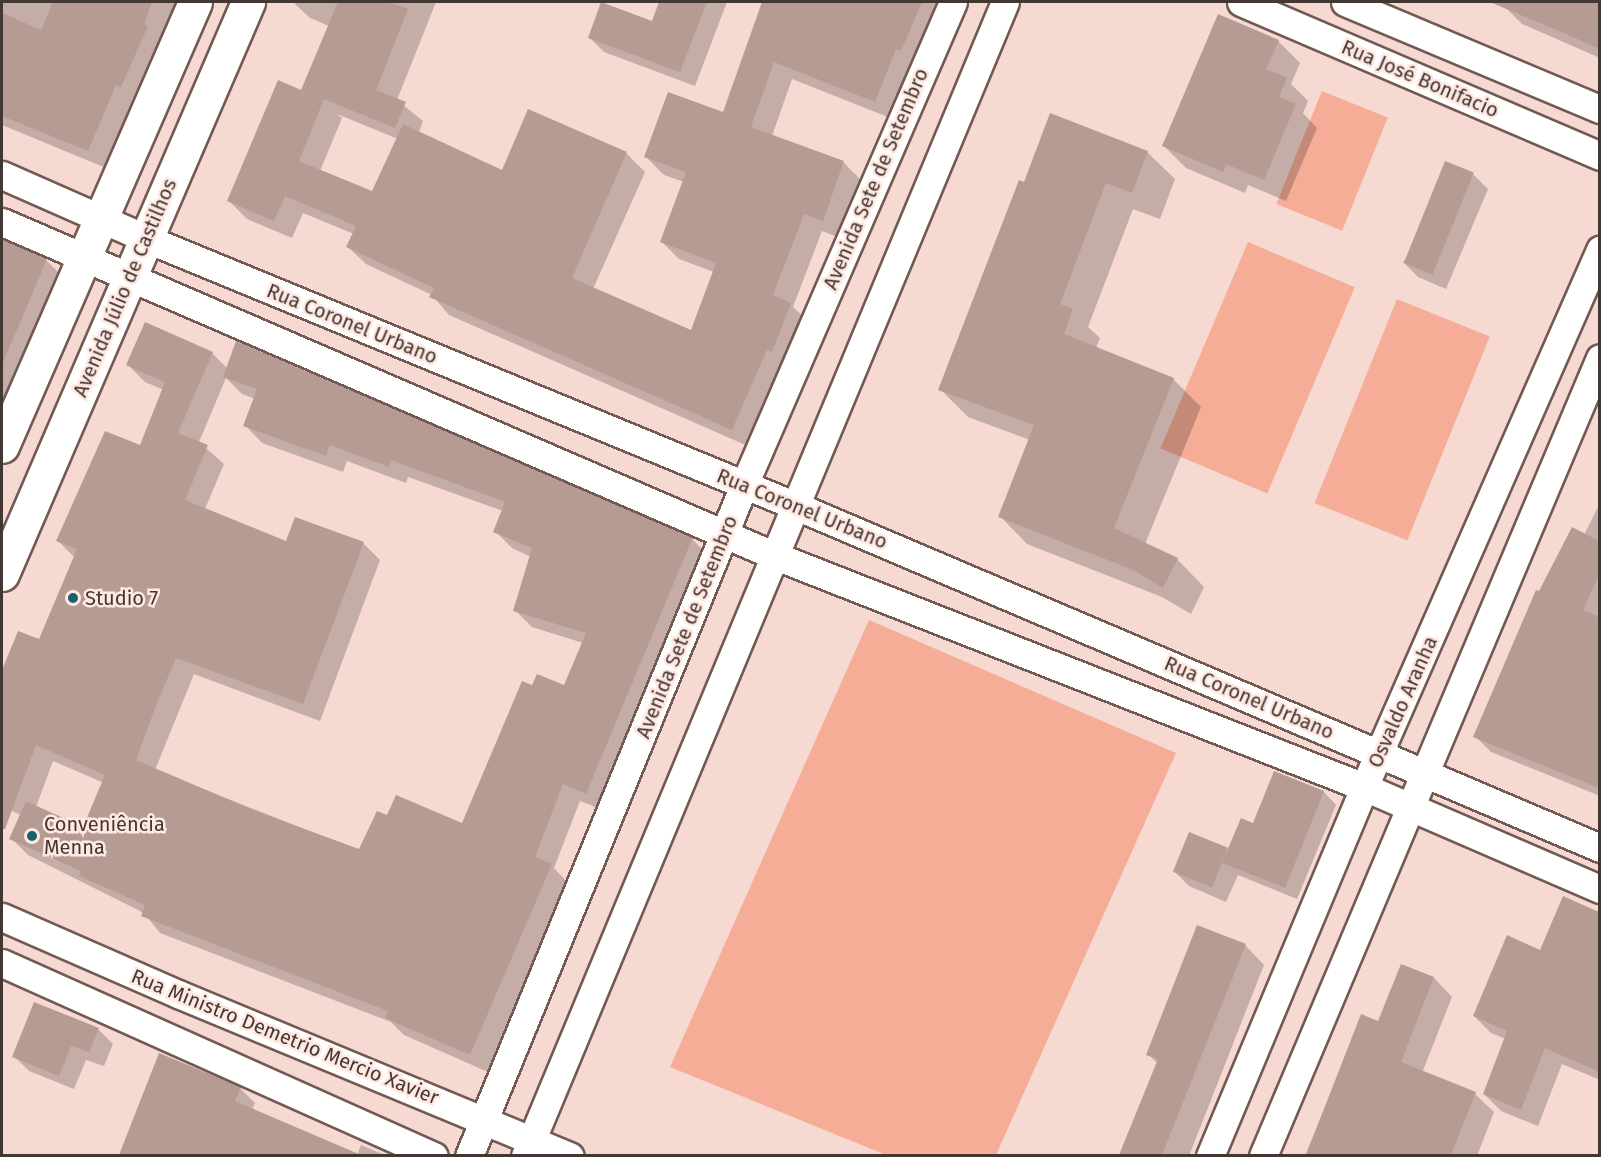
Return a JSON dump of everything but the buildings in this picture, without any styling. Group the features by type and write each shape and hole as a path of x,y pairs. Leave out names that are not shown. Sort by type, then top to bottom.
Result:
{"street":[{"path":"2,446 195,2"},
{"name":"Avenida Júlio de Castilhos","path":"2,574 248,2"},
{"name":"Avenida Sete de Setembro","path":"469,1155 744,485 953,2"},
{"path":"528,1148 1005,2"},
{"name":"Rua José Bonifacio","path":"1241,2 1599,156"},
{"path":"1345,2 1599,109"},
{"name":"Rua Coronel Urbano","path":"2,175 147,239 796,506 1599,848"},
{"name":"Rua Coronel Urbano","path":"2,222 83,259 773,555 1364,787 1599,889"},
{"name":"Osvaldo Aranha","path":"1210,1155 1364,787 1381,754 1599,250"},
{"path":"287,346 305,304"},
{"path":"1263,1155 1426,774 1599,358"},
{"name":"Rua Ministro Demetrio Mercio Xavier","path":"2,917 178,994 485,1119 528,1148 570,1155"},
{"name":"Rua Ministro Demetrio Mercio Xavier","path":"2,963 434,1155"},
{"path":"160,1032 178,994"}],"shaded area":[{"path":"1322,91 1388,118 1342,231 1276,204"},
{"path":"1248,242 1355,287 1267,494 1160,448"},
{"path":"1397,299 1490,336 1407,540 1315,503"},
{"path":"869,620 1176,753 996,1155 886,1155 670,1067"}],"place":[{"name":"Studio 7","path":"73,598"},
{"name":"Conveniência Menna","path":"32,836"}]}
